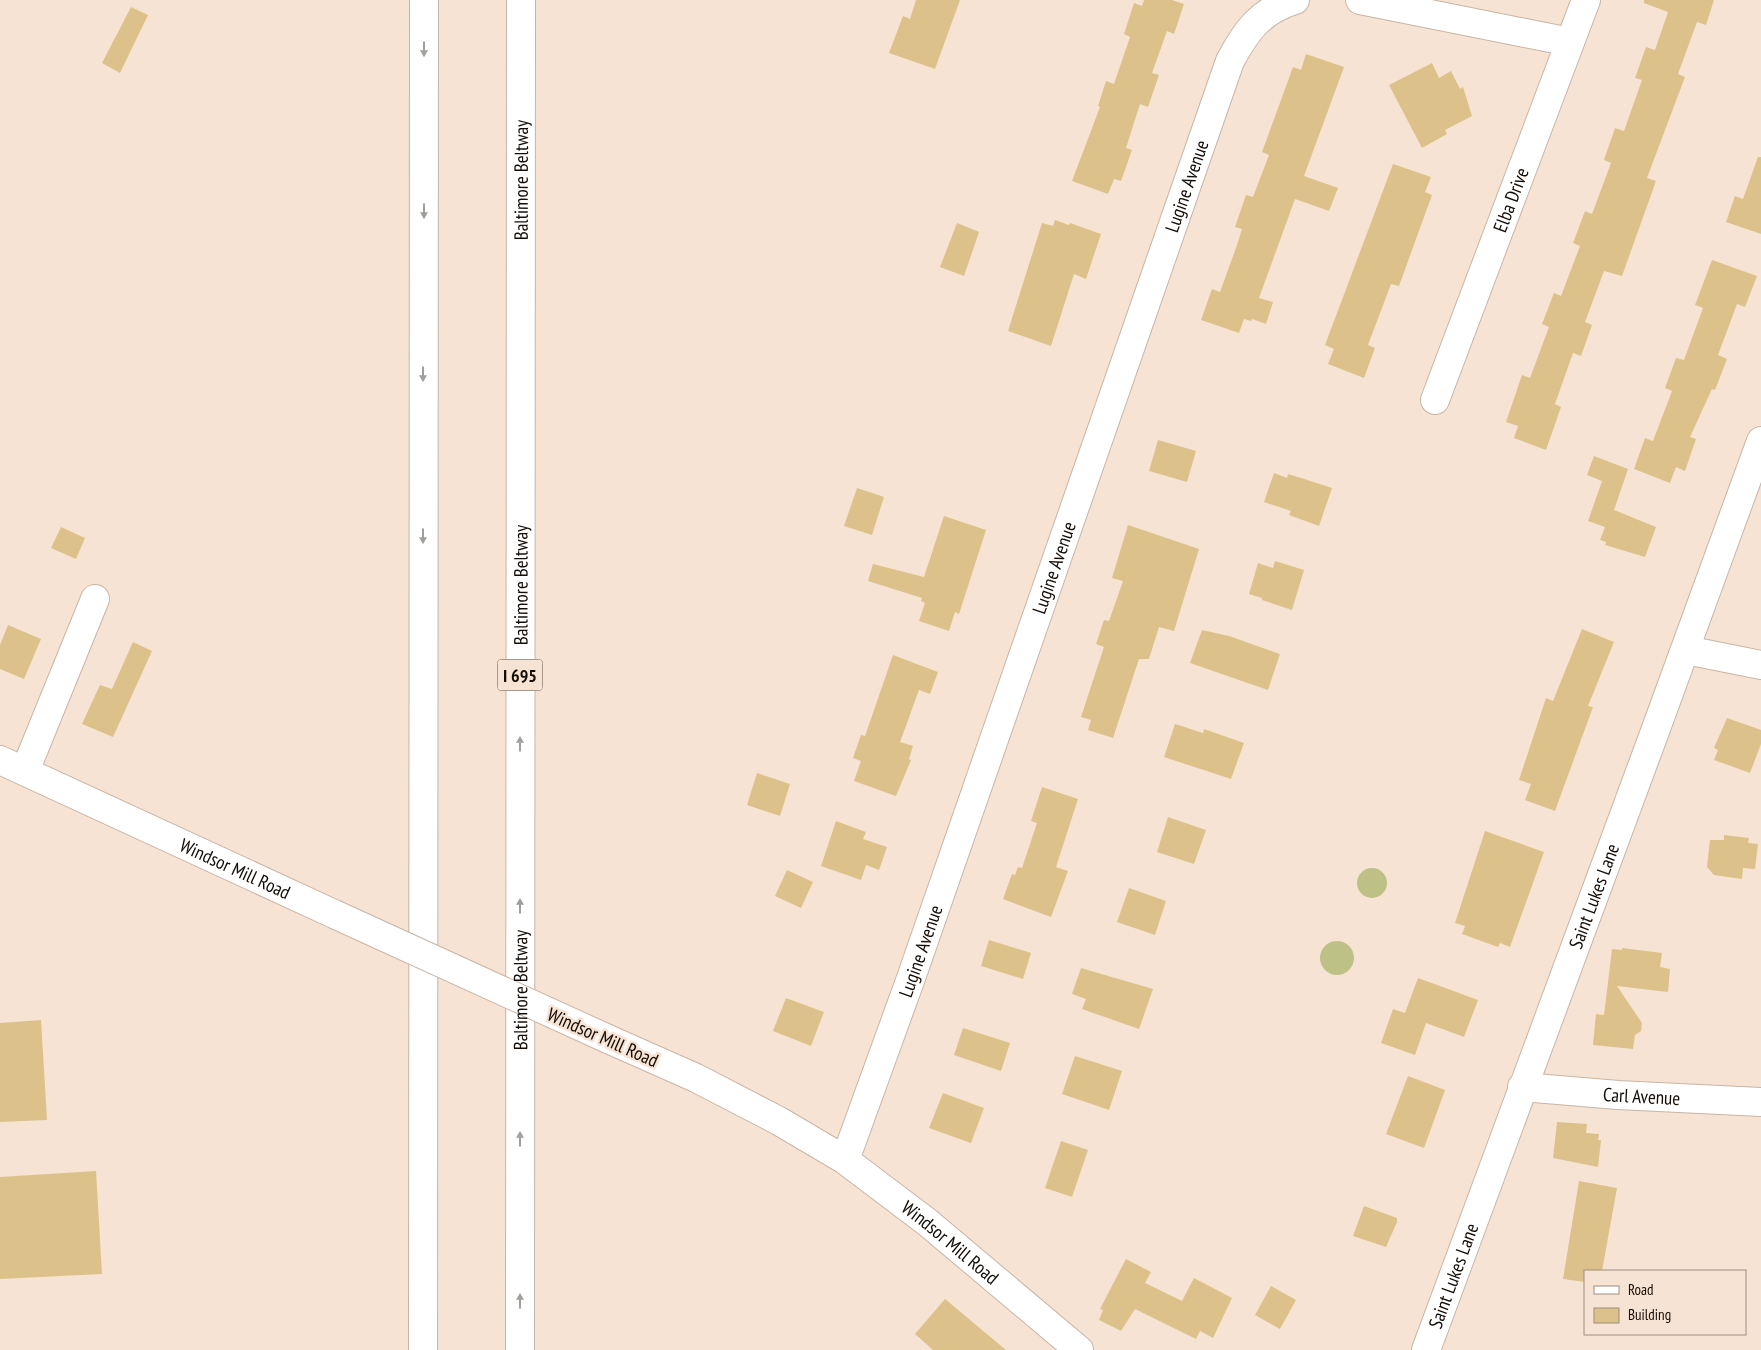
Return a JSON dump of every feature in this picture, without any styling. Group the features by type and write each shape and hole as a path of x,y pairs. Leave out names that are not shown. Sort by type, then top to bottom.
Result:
{"main road":[{"path":"423,1350 424,0"},
{"name":"Baltimore Beltway","path":"520,1350 521,0"},
{"name":"Lugine Avenue","path":"845,1160 911,978 1230,61 1246,32 1266,13 1294,0"},
{"path":"1360,0 1570,42"},
{"name":"Elba Drive","path":"1435,400 1586,0"},
{"name":"Saint Lukes Lane","path":"1426,1350 1522,1087 1686,650 1761,442"},
{"path":"25,771 95,600"},
{"path":"1686,650 1761,665"},
{"name":"Windsor Mill Road","path":"0,760 704,1083 779,1121 845,1160 927,1222 1079,1350"},
{"name":"Carl Avenue","path":"1522,1087 1618,1095 1761,1102"}],"shaded area":[{"path":"1372,868 1383,872 1387,883 1383,894 1372,898 1361,894 1357,883 1361,872"},
{"path":"1337,941 1349,946 1354,958 1349,970 1337,975 1325,970 1320,958 1325,946"}],"building":[{"path":"916,0 960,0 935,69 889,53 903,16 910,19"},
{"path":"1144,0 1172,0 1184,4 1174,34 1167,31 1152,73 1159,75 1148,107 1140,104 1126,148 1132,150 1121,181 1114,179 1108,194 1072,181 1100,107 1098,106 1106,81 1114,84 1130,37 1124,34 1134,3 1142,6"},
{"path":"1644,0 1714,0 1706,25 1697,22 1678,74 1685,77 1647,178 1656,181 1622,276 1604,271 1585,322 1592,325 1581,356 1573,353 1555,404 1561,407 1546,450 1514,438 1518,426 1506,422 1522,375 1530,378 1549,327 1542,324 1554,293 1561,296 1580,246 1573,243 1585,211 1592,214 1611,163 1604,160 1615,128 1624,131 1642,80 1635,78 1646,47 1655,50 1668,12 1644,3"},
{"path":"131,7 148,15 120,73 102,63"},
{"path":"1306,54 1344,67 1304,176 1338,188 1329,211 1295,199 1259,298 1273,302 1266,324 1252,319 1251,321 1244,319 1239,333 1201,320 1212,289 1220,292 1242,229 1235,227 1246,195 1253,197 1269,155 1262,152 1293,67 1301,70"},
{"path":"1432,63 1439,78 1451,71 1460,89 1463,87 1472,116 1445,130 1447,134 1422,148 1389,85"},
{"path":"1758,157 1761,157 1761,234 1726,222 1735,196 1743,199"},
{"path":"1393,164 1431,177 1425,192 1432,195 1399,286 1391,284 1368,345 1375,348 1364,378 1328,364 1334,349 1325,345"},
{"path":"1055,220 1101,234 1086,279 1074,274 1051,346 1008,331 1042,223 1053,226"},
{"path":"957,223 979,232 964,276 940,267"},
{"path":"1712,260 1757,276 1745,307 1737,304 1718,355 1727,359 1715,390 1712,389 1690,437 1696,439 1685,471 1676,467 1670,483 1634,469 1645,438 1653,441 1672,391 1665,388 1676,358 1684,360 1703,308 1695,305"},
{"path":"1158,440 1196,451 1187,482 1149,471"},
{"path":"1594,456 1628,469 1614,510 1656,527 1645,557 1605,545 1606,542 1600,540 1605,527 1588,521 1602,481 1587,475"},
{"path":"1274,473 1287,478 1288,474 1332,488 1319,526 1289,515 1291,511 1264,502"},
{"path":"857,488 884,497 872,535 844,526"},
{"path":"944,516 986,530 959,614 955,612 949,631 919,621 925,603 921,601 922,598 868,581 873,564 924,577"},
{"path":"1128,525 1199,549 1174,631 1159,627 1149,659 1139,659 1113,738 1088,730 1091,720 1081,717 1104,647 1096,644 1104,620 1109,621 1123,581 1112,578"},
{"path":"61,527 85,538 76,559 51,548"},
{"path":"1275,561 1304,570 1292,610 1249,594 1258,563 1273,568"},
{"path":"8,625 41,639 24,679 0,669 0,645"},
{"path":"1582,629 1614,642 1588,706 1593,707 1555,811 1525,800 1531,784 1519,780 1546,698 1553,701"},
{"path":"1202,630 1229,636 1280,654 1268,690 1190,663"},
{"path":"133,642 152,651 113,737 82,724 100,685 112,689"},
{"path":"893,655 938,672 930,694 919,690 900,742 913,746 909,759 911,760 896,796 854,781 861,761 853,758 861,735 865,736"},
{"path":"1727,718 1761,730 1761,744 1750,773 1714,760 1718,750 1714,748"},
{"path":"1175,724 1203,733 1204,729 1244,743 1231,779 1164,757"},
{"path":"757,773 790,784 780,816 747,805"},
{"path":"1042,787 1078,799 1056,867 1068,871 1051,917 1003,899 1012,874 1015,875 1018,867 1022,868 1037,823 1031,821"},
{"path":"1168,817 1206,830 1194,864 1157,852"},
{"path":"836,821 866,832 863,839 887,847 879,870 866,865 861,880 821,866"},
{"path":"1485,831 1544,852 1510,947 1500,943 1498,947 1462,934 1465,926 1455,923"},
{"path":"1724,835 1749,838 1748,843 1758,844 1755,869 1743,868 1742,879 1714,875 1707,867 1710,840 1724,840"},
{"path":"787,870 813,882 801,908 775,896"},
{"path":"1129,888 1166,901 1155,935 1117,922"},
{"path":"989,940 1031,953 1023,979 981,966"},
{"path":"1622,948 1662,953 1660,967 1670,969 1668,992 1617,986 1642,1023 1641,1031 1635,1035 1633,1049 1593,1045 1596,1014 1604,1015 1612,949 1622,950"},
{"path":"1081,968 1153,989 1139,1029 1082,1009 1086,999 1072,994"},
{"path":"1418,978 1478,1000 1464,1037 1426,1023 1415,1055 1381,1043 1393,1009 1405,1013"},
{"path":"786,998 824,1012 811,1046 773,1031"},
{"path":"41,1020 47,1120 0,1122 0,1023"},
{"path":"963,1028 1010,1043 1001,1071 954,1055"},
{"path":"1075,1056 1122,1071 1109,1110 1062,1094"},
{"path":"1408,1076 1445,1090 1424,1148 1386,1134"},
{"path":"943,1093 984,1108 971,1143 929,1128"},
{"path":"1557,1122 1587,1124 1586,1133 1599,1134 1598,1140 1601,1140 1598,1167 1553,1158"},
{"path":"1061,1141 1088,1150 1072,1197 1045,1188"},
{"path":"96,1171 102,1274 0,1279 0,1177"},
{"path":"1579,1181 1617,1188 1602,1270 1584,1270 1584,1282 1563,1279"},
{"path":"1364,1206 1397,1218 1386,1247 1353,1236"},
{"path":"1126,1259 1151,1272 1145,1283 1182,1301 1194,1278 1232,1298 1213,1338 1200,1331 1196,1339 1135,1309 1121,1331 1099,1320 1103,1310 1100,1309"},
{"path":"1271,1286 1296,1300 1280,1329 1255,1315"},
{"path":"945,1299 1006,1350 933,1350 915,1334"}]}
